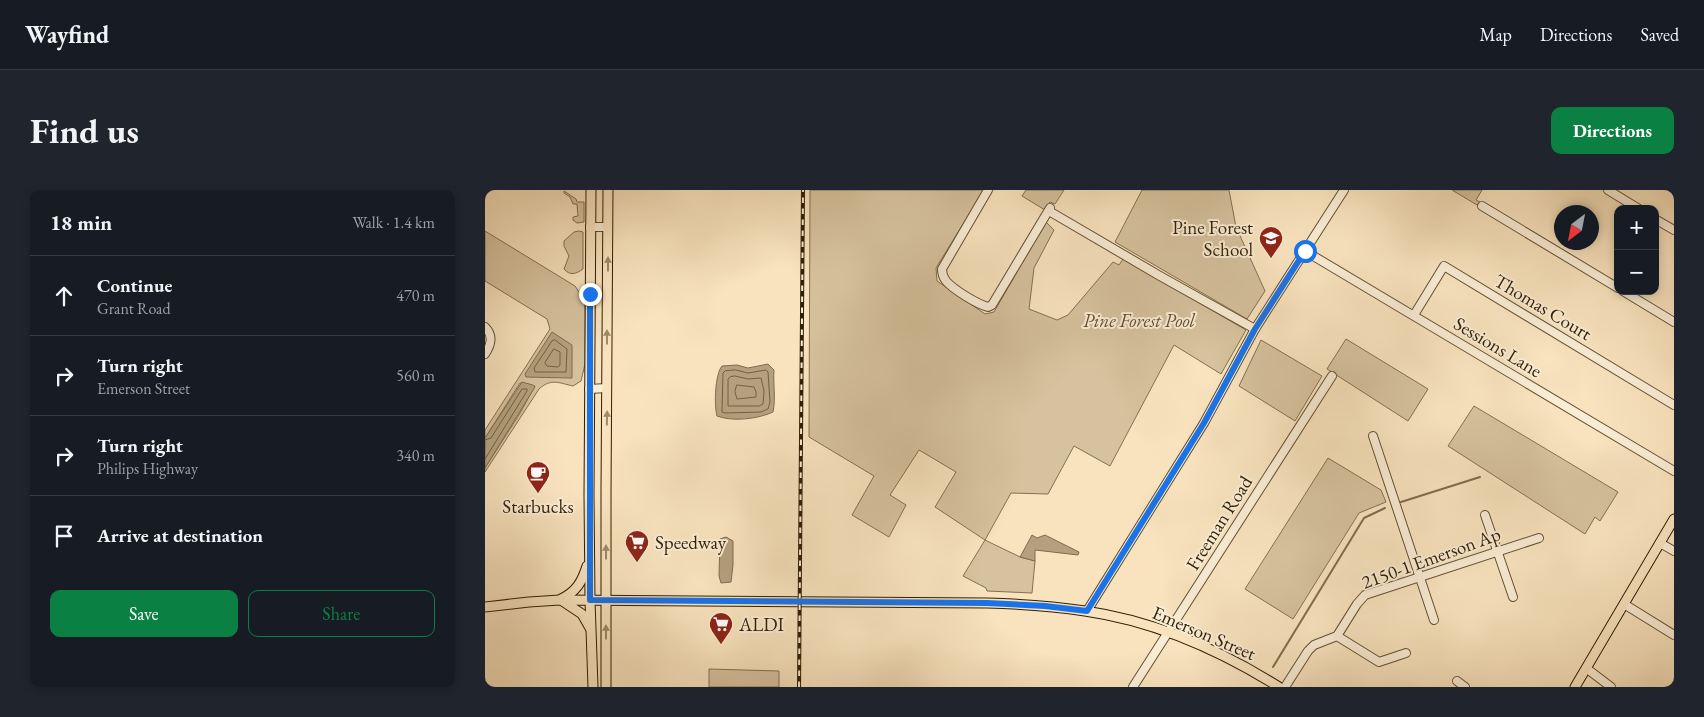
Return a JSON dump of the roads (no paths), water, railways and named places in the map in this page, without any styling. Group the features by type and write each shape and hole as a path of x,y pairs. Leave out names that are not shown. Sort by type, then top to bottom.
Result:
{"main road":[{"path":"591,190 589,389 590,600 593,687"},
{"path":"606,687 608,190"},
{"path":"1575,687 1674,519"},
{"path":"590,559 584,577 578,587 560,600 582,614 591,629"},
{"name":"Emerson Street","path":"485,607 560,600 987,603 1045,606 1087,611 1137,622 1169,632 1233,660 1279,687"}],"street":[{"path":"988,190 942,269 943,276 947,282 981,305 988,308 992,306 1049,209 1159,276 1255,329"},
{"path":"1087,611 1204,423 1255,329 1344,190"},
{"path":"1608,190 1632,205"},
{"path":"1482,206 1614,286"},
{"path":"1659,221 1674,230"},
{"path":"590,227 608,227"},
{"name":"Sessions Lane","path":"1305,251 1674,472"},
{"name":"Thomas Court","path":"1414,316 1444,266 1674,405"},
{"path":"1630,295 1674,322"},
{"path":"485,327 491,338 489,348 485,354"},
{"name":"Freeman Road","path":"1133,687 1332,376"},
{"path":"589,389 607,388"},
{"path":"1373,436 1434,620"},
{"path":"1485,515 1513,597"},
{"name":"2150-1 Emerson Ap","path":"1337,636 1362,597 1539,538"},
{"path":"1660,543 1674,551"},
{"path":"1624,604 1674,635"},
{"path":"1285,687 1308,651 1315,645 1337,636 1379,662 1406,653"},
{"path":"1586,668 1611,687"},
{"path":"1457,680 1465,687"}],"water":[{"path":"552,332 572,345 572,378 526,377 525,374"},
{"path":"768,364 774,370 773,412 745,419 730,419 717,416 716,390 722,366 737,365 748,368"},
{"path":"522,382 535,387 485,468 485,438"},
{"path":"1032,535 1037,538 1045,535 1079,552 1078,555 1035,550 1035,561 1020,557"},
{"path":"726,537 733,541 733,565 731,582 721,583 719,576 720,539"}],"waterway":[{"path":"1401,502 1480,477"},
{"path":"1273,667 1364,518 1385,508"}],"railway":[{"path":"799,687 803,190"}],"place":[{"name":"Pine Forest School","path":"1271,259"},
{"name":"Starbucks","path":"538,494"},
{"name":"Speedway","path":"637,563"},
{"name":"ALDI","path":"721,645"}],"park label":[{"name":"Pine Forest Pool","path":"1139,320"}]}
